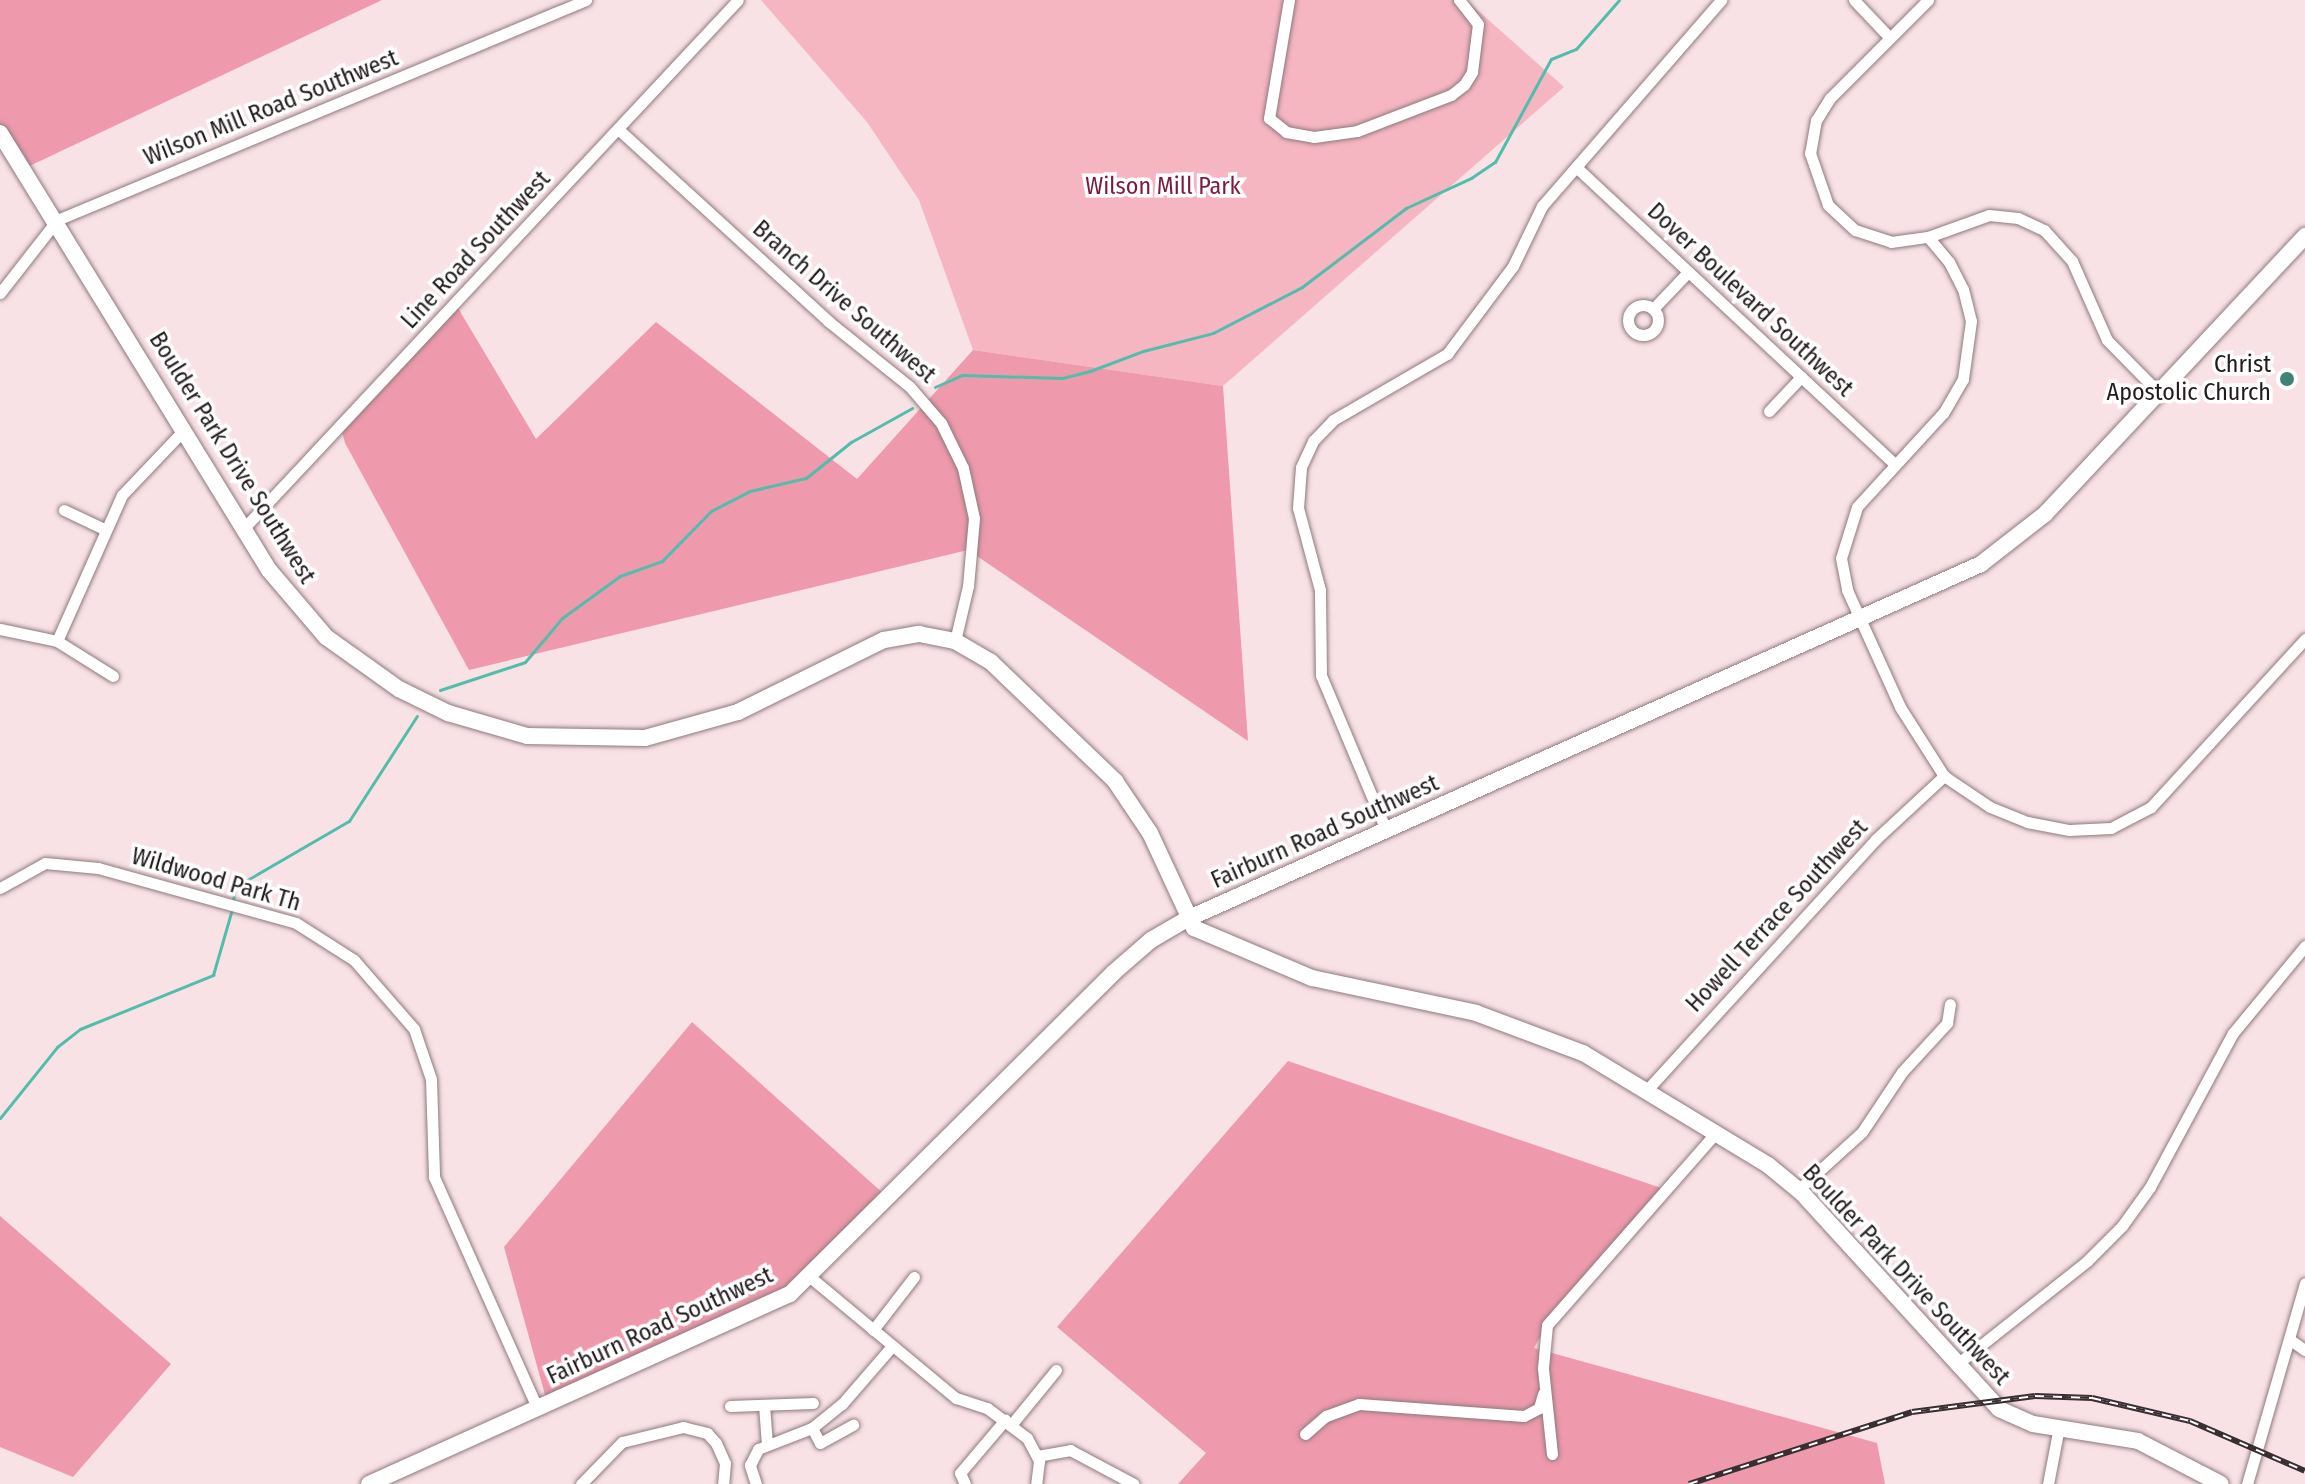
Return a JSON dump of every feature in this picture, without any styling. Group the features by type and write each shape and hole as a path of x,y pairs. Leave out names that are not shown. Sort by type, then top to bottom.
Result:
{"street":[{"name":"Wilson Mill Road Southwest","path":"0,293 57,220 586,0"},
{"name":"Line Road Southwest","path":"243,529 738,0"},
{"path":"1289,0 1269,118 1286,132 1314,137 1357,131 1464,85 1472,72 1478,24 1459,0"},
{"path":"1386,830 1321,675 1320,590 1298,508 1301,467 1313,441 1333,420 1447,354 1513,266 1542,206 1721,0"},
{"path":"1854,0 1888,36"},
{"path":"1928,0 1888,36 1823,107 1812,134 1813,170 1828,205 1855,230 1891,242 1928,237 1989,215 2018,218 2044,230 2072,261 2107,340 2160,394"},
{"name":"Branch Drive Southwest","path":"618,129 828,321 910,387 941,423 963,468 974,518 968,586 955,641"},
{"name":"Boulder Park Drive Southwest","path":"0,133 57,220 243,529 296,606 359,664 448,713 527,736 613,740 676,733 738,712 884,640 919,634 955,641 991,662 1115,781 1150,833 1187,919 1204,935 1312,978 1531,1029 1646,1091 1798,1190 1999,1409 2033,1424 2138,1441 2221,1484"},
{"name":"Dover Boulevard Southwest","path":"1576,167 1895,464"},
{"name":"Fairburn Road Southwest","path":"369,1484 761,1310 810,1277 1113,973 1151,940 1187,919 1978,565 2015,541 2160,394 2305,236"},
{"path":"1928,237 1949,262 1963,289 1970,351 1951,402 1857,507 1843,538 1842,576 1918,743 1944,776 1990,807 2027,822 2069,830 2111,828 2151,807 2305,639"},
{"path":"1653,309 1688,272"},
{"path":"1769,411 1801,377"},
{"path":"57,641 104,529 130,485 184,430"},
{"path":"64,510 104,529"},
{"path":"0,629 57,641 113,676"},
{"name":"Howell Terrace Southwest","path":"1646,1091 1876,839 1944,776"},
{"name":"Wildwood Park Th","path":"0,888 45,863 98,868 296,923 354,960 414,1029 431,1079 434,1177 538,1409"},
{"path":"1956,1365 2087,1261 2122,1226 2150,1187 2233,1033 2305,946"},
{"path":"1798,1190 1862,1132 1902,1072 1947,1023 1950,1004"},
{"path":"1552,1454 1545,1390 1544,1339 1554,1312 1715,1134"},
{"path":"810,1277 956,1398 1008,1423 1037,1456 1036,1484"},
{"path":"873,1330 914,1277"},
{"path":"2247,1484 2305,1283"},
{"path":"2289,1339 2305,1350"},
{"path":"756,1484 752,1456 767,1445 812,1428 842,1404 892,1346"},
{"path":"965,1484 960,1473 1056,1370"},
{"path":"1305,1434 1326,1416 1359,1404 1524,1416 1539,1408 1545,1390"},
{"path":"730,1406 813,1403"},
{"path":"764,1405 767,1445"},
{"path":"812,1428 820,1443 853,1425"},
{"path":"581,1484 622,1442 683,1427 707,1433 716,1443 725,1463 723,1484"},
{"path":"2048,1484 2059,1427"},
{"path":"1037,1456 1070,1450 1134,1484"}],"green space":[{"name":"Wilson Mill Park","path":"761,0 1466,0 1564,87 1223,386 973,350 919,200 867,122"}],"shaded area":[{"path":"0,0 382,0 23,169 0,133"},
{"path":"452,298 536,439 656,322 857,479 973,350 1223,386 1248,741 968,550 469,670 345,443 340,424"},
{"path":"692,1022 885,1195 783,1300 547,1402 504,1247"},
{"path":"1288,1061 1667,1190 1548,1323 1534,1348 1877,1443 1885,1484 1178,1484 1206,1453 1057,1327"},
{"path":"0,1216 171,1364 73,1477 0,1447"}],"waterway":[{"path":"935,387 962,375 1062,378 1090,371 1143,351 1213,333 1302,287 1406,208 1471,178 1495,162 1551,59 1576,49 1619,0"},
{"path":"440,690 525,662 562,618 620,576 662,561 711,511 750,491 806,478 851,442 912,408"},
{"path":"233,901 235,887 349,821 417,716"},
{"path":"0,1118 57,1047 80,1029 213,975 232,909"}],"railway":[{"path":"1689,1484 1912,1412 2035,1396 2092,1398 2190,1421 2305,1471"}],"place":[{"name":"Christ Apostolic Church","path":"2287,379"}]}
